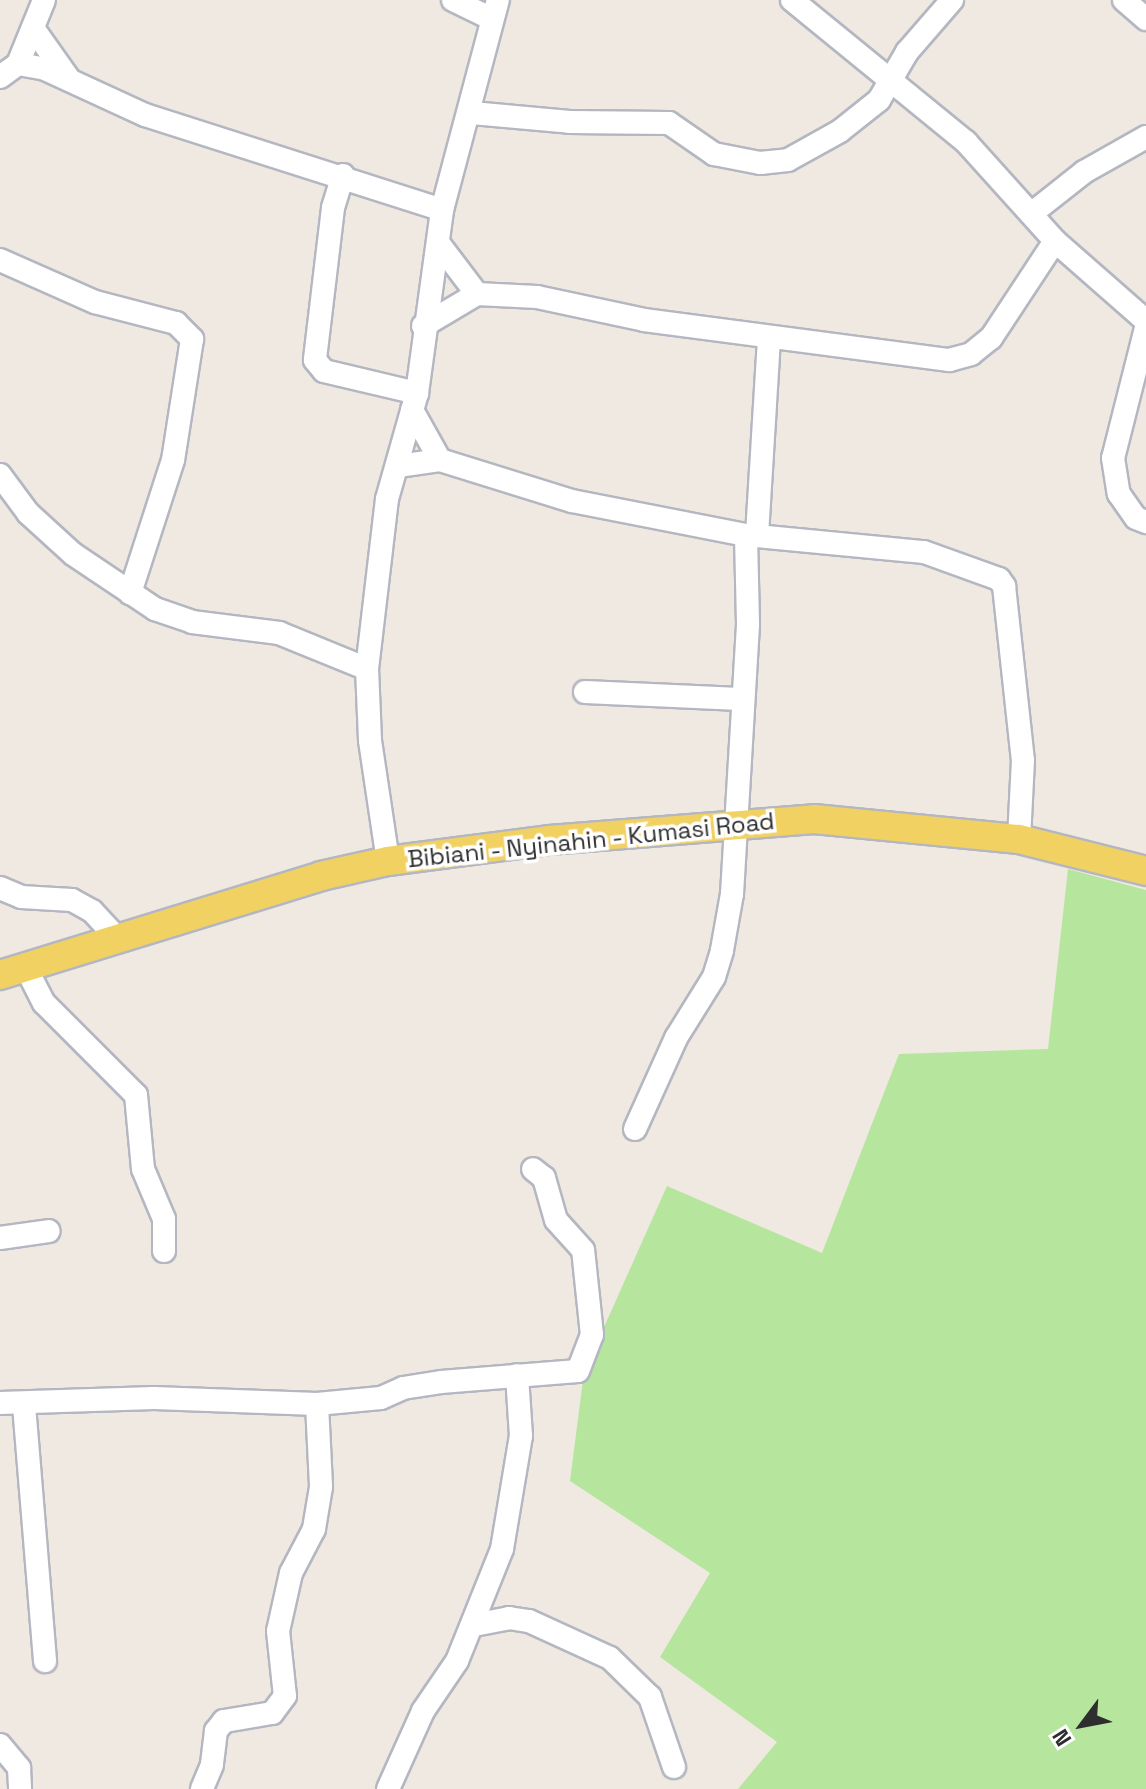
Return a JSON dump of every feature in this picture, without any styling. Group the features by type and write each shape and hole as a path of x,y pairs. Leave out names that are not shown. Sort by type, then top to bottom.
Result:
{"main road":[{"name":"Bibiani - Nyinahin - Kumasi Road","path":"13,972 388,861 736,825 814,819 1019,839 1146,871"}],"street":[{"path":"44,0 33,28 9,70 69,79 145,115 343,175 442,210"},
{"path":"388,861 370,740 367,669 387,499 414,402 442,210 472,113 495,9 453,0"},
{"path":"792,0 894,80 966,142 1055,241 1146,321"},
{"path":"472,113 570,122 669,123 714,154 760,163 788,160 840,131 879,100 894,80 907,52 952,0"},
{"path":"1124,0 1146,19"},
{"path":"33,28 69,79"},
{"path":"1031,214 1084,172 1146,137"},
{"path":"343,175 333,208 315,360 324,371 414,402 440,460"},
{"path":"423,326 477,294 537,297 644,320 687,322 769,338 959,359 1004,322 1055,241"},
{"path":"439,244 477,294"},
{"path":"0,260 95,302 176,323 192,339 173,460 130,593"},
{"path":"1146,328 1113,458 1119,494 1136,518 1146,522"},
{"path":"635,1129 669,1051 714,977 732,894 740,699 769,338"},
{"path":"398,466 440,460 572,501 752,535 924,552 999,579 1004,586 1023,760 1019,839"},
{"path":"0,475 57,540 130,593 192,622 279,633 367,669"},
{"path":"585,692 740,699"},
{"path":"3,893 72,900 92,911 119,940"},
{"path":"13,972 136,1095 143,1169 160,1204 164,1251"},
{"path":"0,1403 24,1405 154,1398 317,1404 517,1375 573,1374 589,1351 592,1335 583,1250 556,1220 544,1178 533,1169"},
{"path":"0,1238 49,1231"},
{"path":"388,1789 423,1711 474,1625 511,1508 521,1436 517,1375"},
{"path":"202,1789 212,1765 216,1731 224,1721 272,1713 285,1696 278,1631 291,1573 314,1529 321,1487 317,1404"},
{"path":"24,1405 45,1661"},
{"path":"474,1625 509,1618 529,1621 610,1658 650,1697 674,1767"},
{"path":"0,1745 19,1768 20,1789"}],"green space":[{"path":"1068,869 1146,890 1146,1789 738,1789 777,1742 660,1657 710,1573 570,1481 584,1372 667,1186 822,1253 899,1054 1048,1049"}]}
